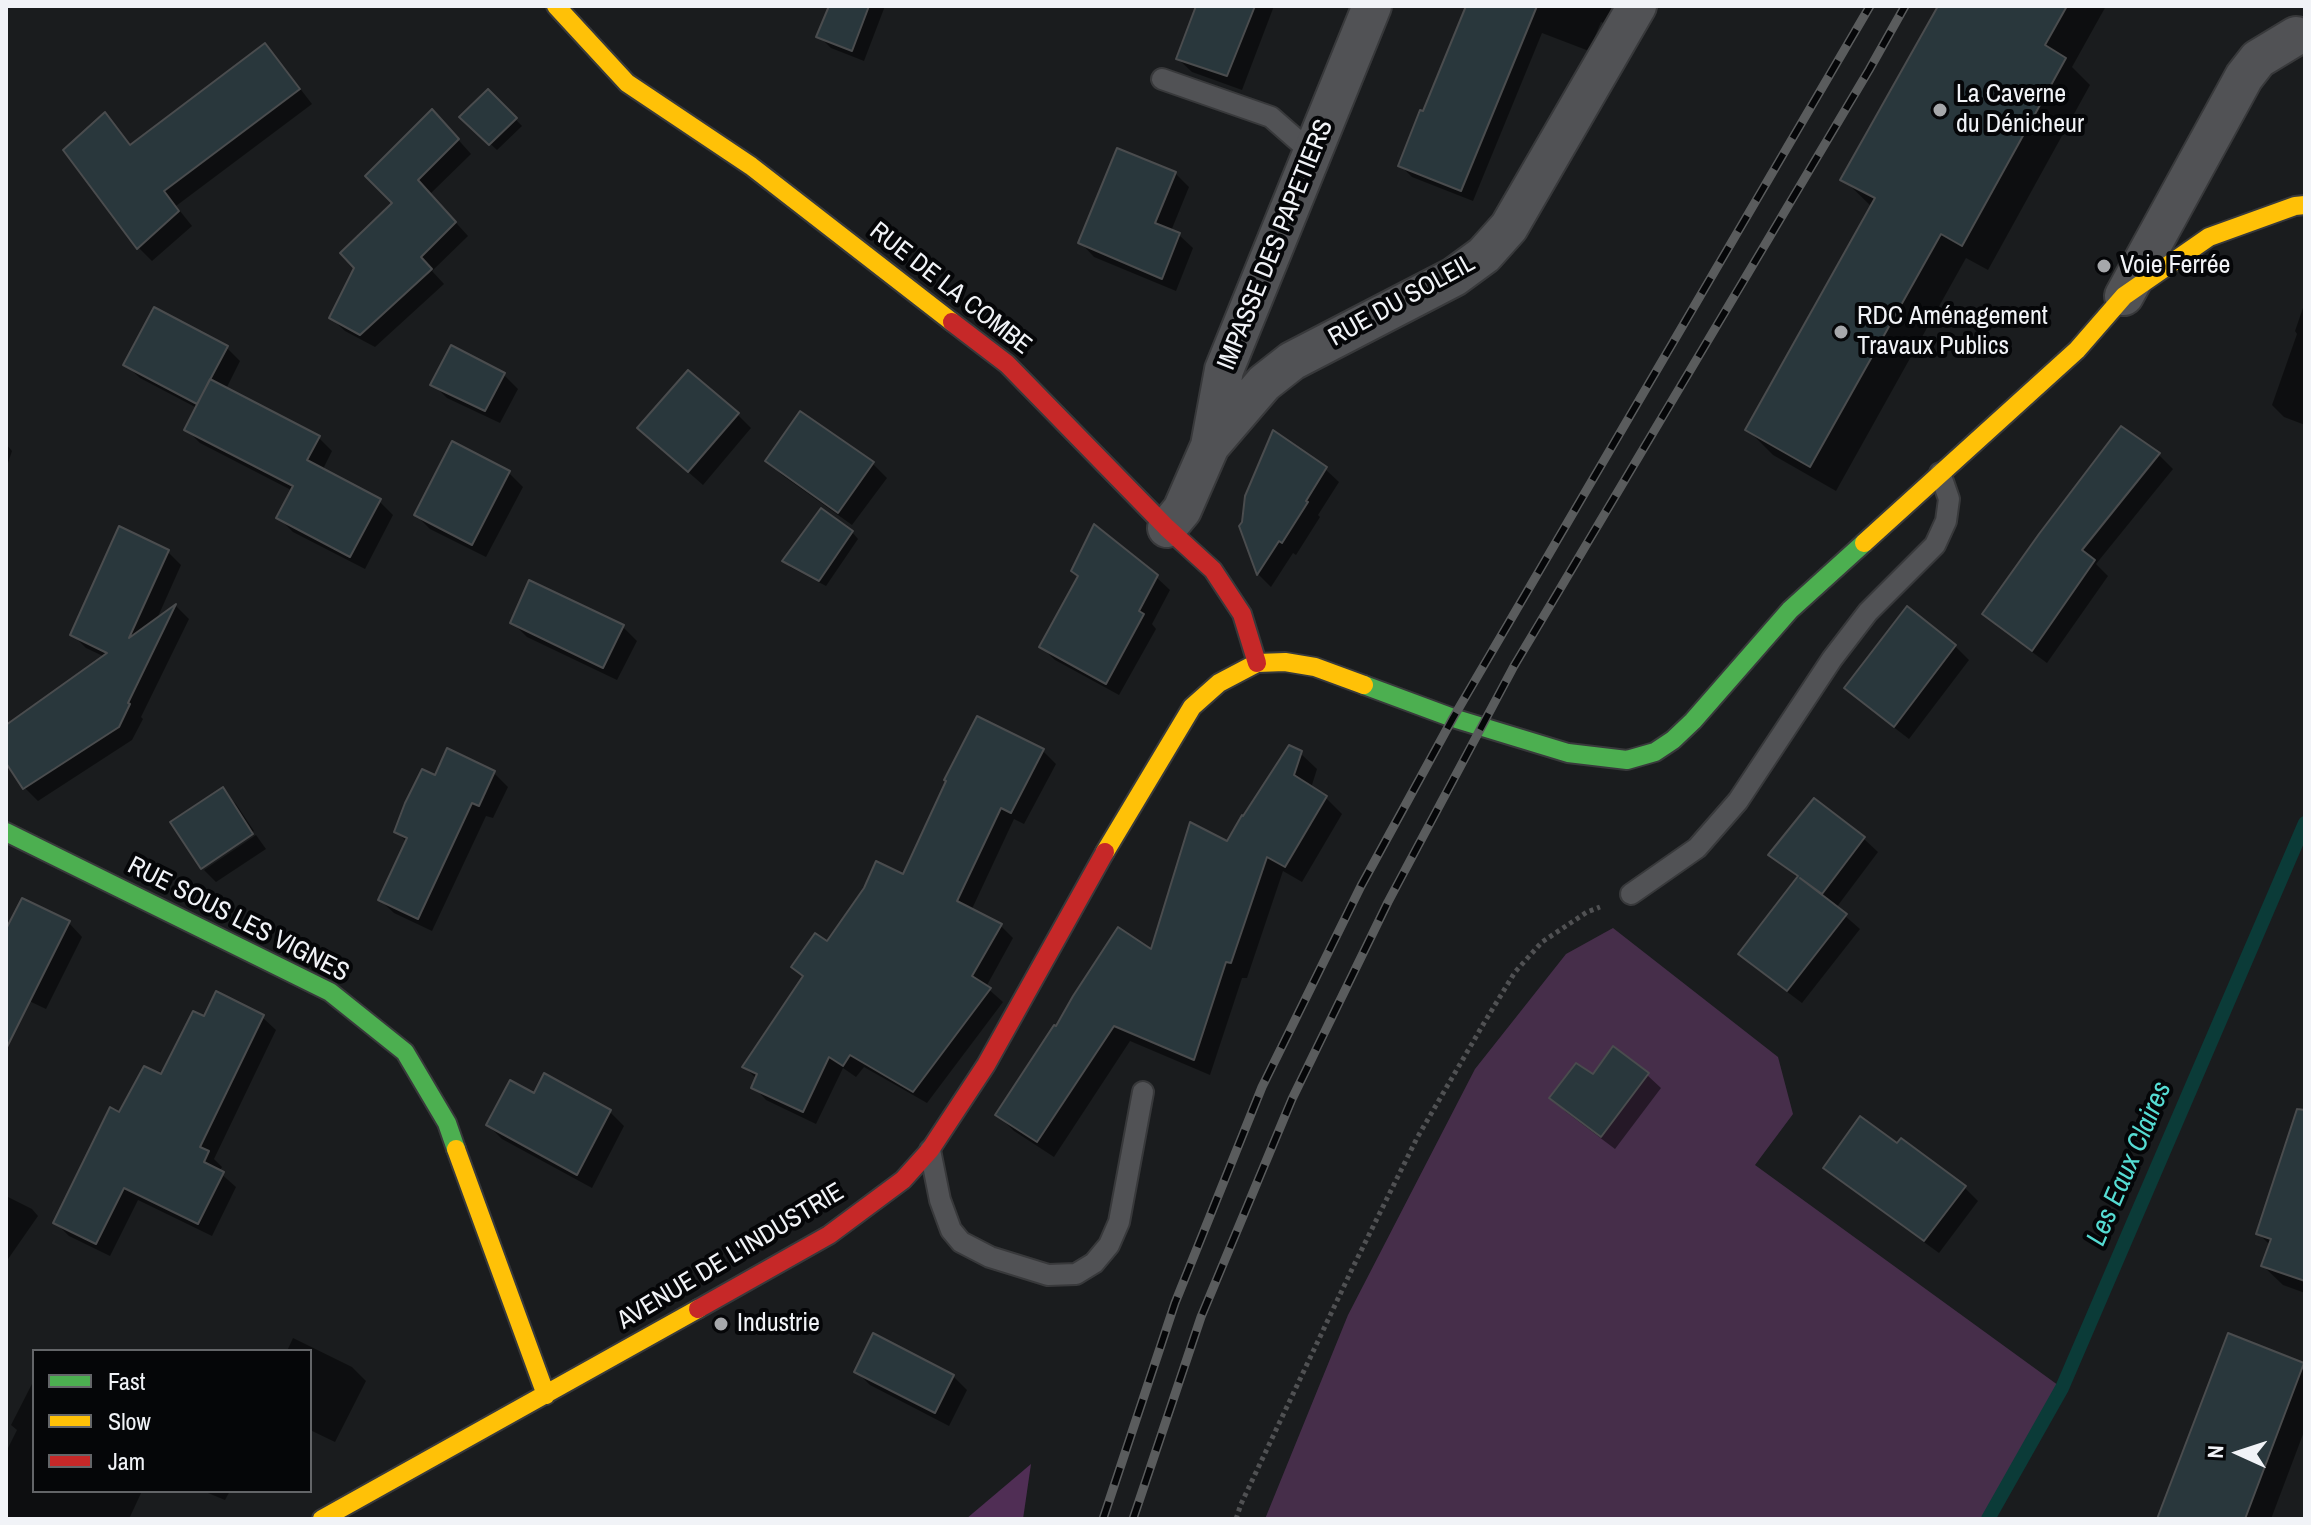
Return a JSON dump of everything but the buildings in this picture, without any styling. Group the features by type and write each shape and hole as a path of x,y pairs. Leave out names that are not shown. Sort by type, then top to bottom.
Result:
{"street":[{"name":"RUE DE LA COMBE","path":"556,6 627,83 751,166 1007,364 1167,528 1213,570 1242,614 1257,663"},
{"name":"IMPASSE DES PAPETIERS","path":"1167,528 1182,510 1210,446 1224,370 1372,6"},
{"name":"RUE DU SOLEIL","path":"1210,446 1264,383 1292,361 1454,277 1484,255 1509,227 1637,6"},
{"path":"1257,663 1285,662 1315,667 1453,718 1568,753 1627,760 1655,752 1693,721 1790,610 2077,350 2124,296 2244,77 2258,59 2300,34"},
{"path":"2124,296 2209,237 2305,205"},
{"name":"AVENUE DE L'INDUSTRIE","path":"322,1519 829,1235 903,1180 930,1150 986,1065 1122,821 1192,707 1219,683 1257,663"},
{"name":"RUE SOUS LES VIGNES","path":"6,832 330,992 405,1052 447,1123 546,1395"}],"lane":[{"path":"1162,79 1271,117 1312,153"},
{"path":"1631,894 1697,848 1738,801 1841,647 1868,612 1935,545 1946,521 1949,499 1940,473"},
{"path":"930,1150 940,1200 951,1230 961,1242 990,1257 1048,1275 1076,1274 1094,1263 1109,1245 1119,1222 1143,1092"}],"path":[{"path":"1236,1519 1353,1267 1417,1138 1515,972 1542,942 1587,912 1631,894"}],"shaded area":[{"path":"1613,928 1778,1057 1793,1114 1755,1165 2062,1388 1988,1519 1265,1519 1348,1315 1475,1069 1566,954"},
{"path":"1031,1464 1023,1519 966,1519"}],"waterway":[{"name":"Les Eaux Claires","path":"1988,1519 2062,1388 2305,823"}],"railway":[{"path":"1103,1519 1175,1303 1262,1087 1361,886 1453,718 1870,6"},
{"path":"1133,1519 1201,1317 1292,1099 1388,902 1514,666 1905,6"}],"traffic: fast":[{"path":"1364,685 1453,718 1568,753 1627,760 1655,752 1673,740 1790,610 1864,543"},
{"path":"6,832 330,992 405,1052 447,1123 456,1149"}],"traffic: slow":[{"path":"556,6 627,83 751,166 952,322"},
{"path":"1864,543 2077,350 2124,296 2209,237 2305,205"},
{"path":"1105,852 1192,707 1219,683 1257,663 1285,662 1315,667 1364,685"},
{"path":"456,1149 546,1395"},
{"path":"322,1519 698,1309"}],"traffic: jam":[{"path":"952,322 1007,364 1167,528 1213,570 1242,614 1257,663"},
{"path":"698,1309 829,1235 903,1180 930,1150 986,1065 1105,852"}],"place":[{"name":"La Caverne du Dénicheur","path":"1940,110"},
{"name":"Voie Ferrée","path":"2104,266"},
{"name":"RDC Aménagement Travaux Publics","path":"1841,332"},
{"name":"Industrie","path":"721,1324"}]}
